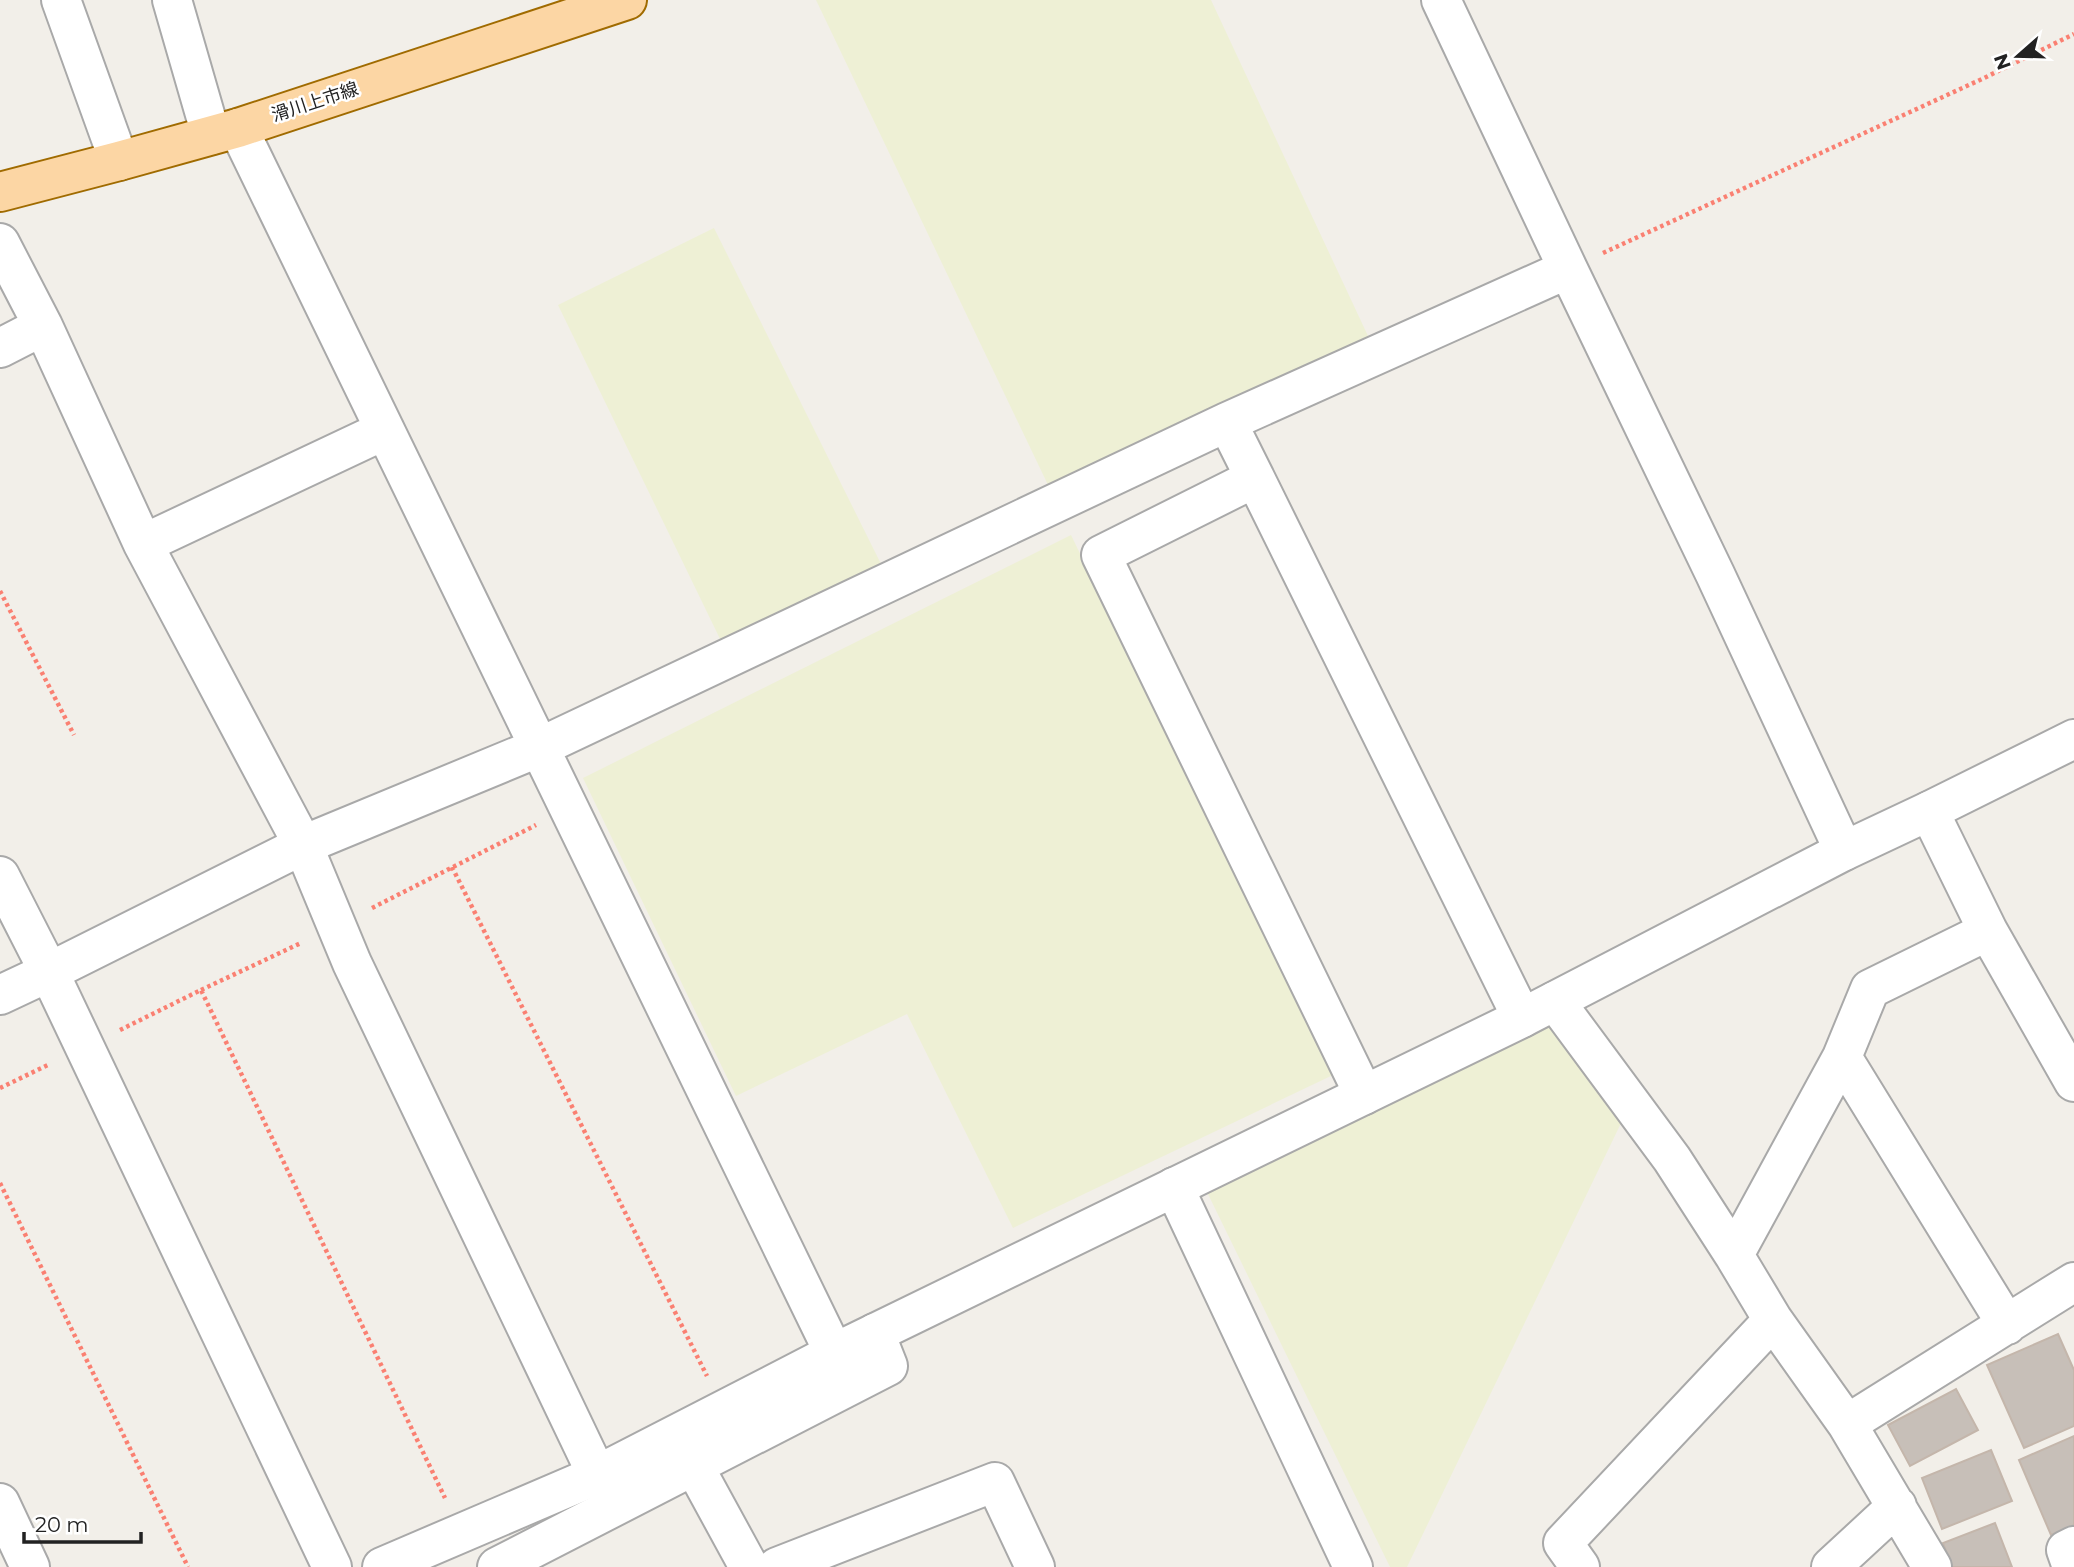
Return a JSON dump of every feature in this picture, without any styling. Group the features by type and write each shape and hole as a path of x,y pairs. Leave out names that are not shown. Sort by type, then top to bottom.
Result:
{"main road":[{"name":"滑川上市線","path":"0,192 224,132 627,0"}],"street":[{"path":"61,0 119,161"},
{"path":"172,0 224,132 385,430 834,1353"},
{"path":"1441,0 1844,851"},
{"path":"0,243 43,326 143,544 303,845 358,975 597,1475"},
{"path":"0,995 303,845 540,747 1227,422 1568,270"},
{"path":"0,348 43,326"},
{"path":"1227,422 1522,1018"},
{"path":"143,544 385,430"},
{"path":"1255,478 1101,555 1364,1095"},
{"path":"469,1530 497,1567 686,1450 724,1410 834,1353 1522,1018 1844,851 2074,740"},
{"path":"1929,811 1988,930 2074,1082"},
{"path":"0,876 49,972 332,1567"},
{"path":"1734,1255 1843,1057 1870,989 1988,930"},
{"path":"1556,1001 1672,1159 1773,1320 1847,1424 1932,1567"},
{"path":"1843,1057 2007,1325"},
{"path":"1174,1187 1353,1567"},
{"path":"1847,1424 2074,1282"},
{"path":"1580,1567 1563,1543 1773,1320"},
{"path":"382,1567 597,1475 686,1450 888,1366 875,1333"},
{"path":"686,1450 749,1567"},
{"path":"778,1567 995,1482 1035,1567"},
{"path":"0,1503 30,1567"},
{"path":"1831,1567 1897,1506"},
{"path":"2072,1567 2066,1550 2074,1546"}],"path":[{"path":"1568,270 2074,34"},
{"path":"0,592 74,735"},
{"path":"0,1088 337,926 570,808"},
{"path":"452,867 724,1410"},
{"path":"201,990 469,1530"},
{"path":"0,1182 188,1567"}],"green space":[{"path":"816,0 1211,0 1368,336 1049,487"},
{"path":"714,228 882,566 722,643 558,305"},
{"path":"1071,535 1333,1075 1013,1228 907,1014 736,1096 583,778"},
{"path":"1556,1022 1623,1119 1407,1567 1390,1567 1206,1190"}],"building":[{"path":"2058,1334 2074,1370 2074,1426 2024,1448 1987,1365"},
{"path":"1956,1389 1978,1430 1910,1466 1888,1425"},
{"path":"2074,1436 2074,1525 2051,1535 2019,1460"},
{"path":"1991,1450 2012,1501 1942,1529 1922,1478"},
{"path":"1995,1523 2012,1567 1952,1567 1943,1543"}]}
